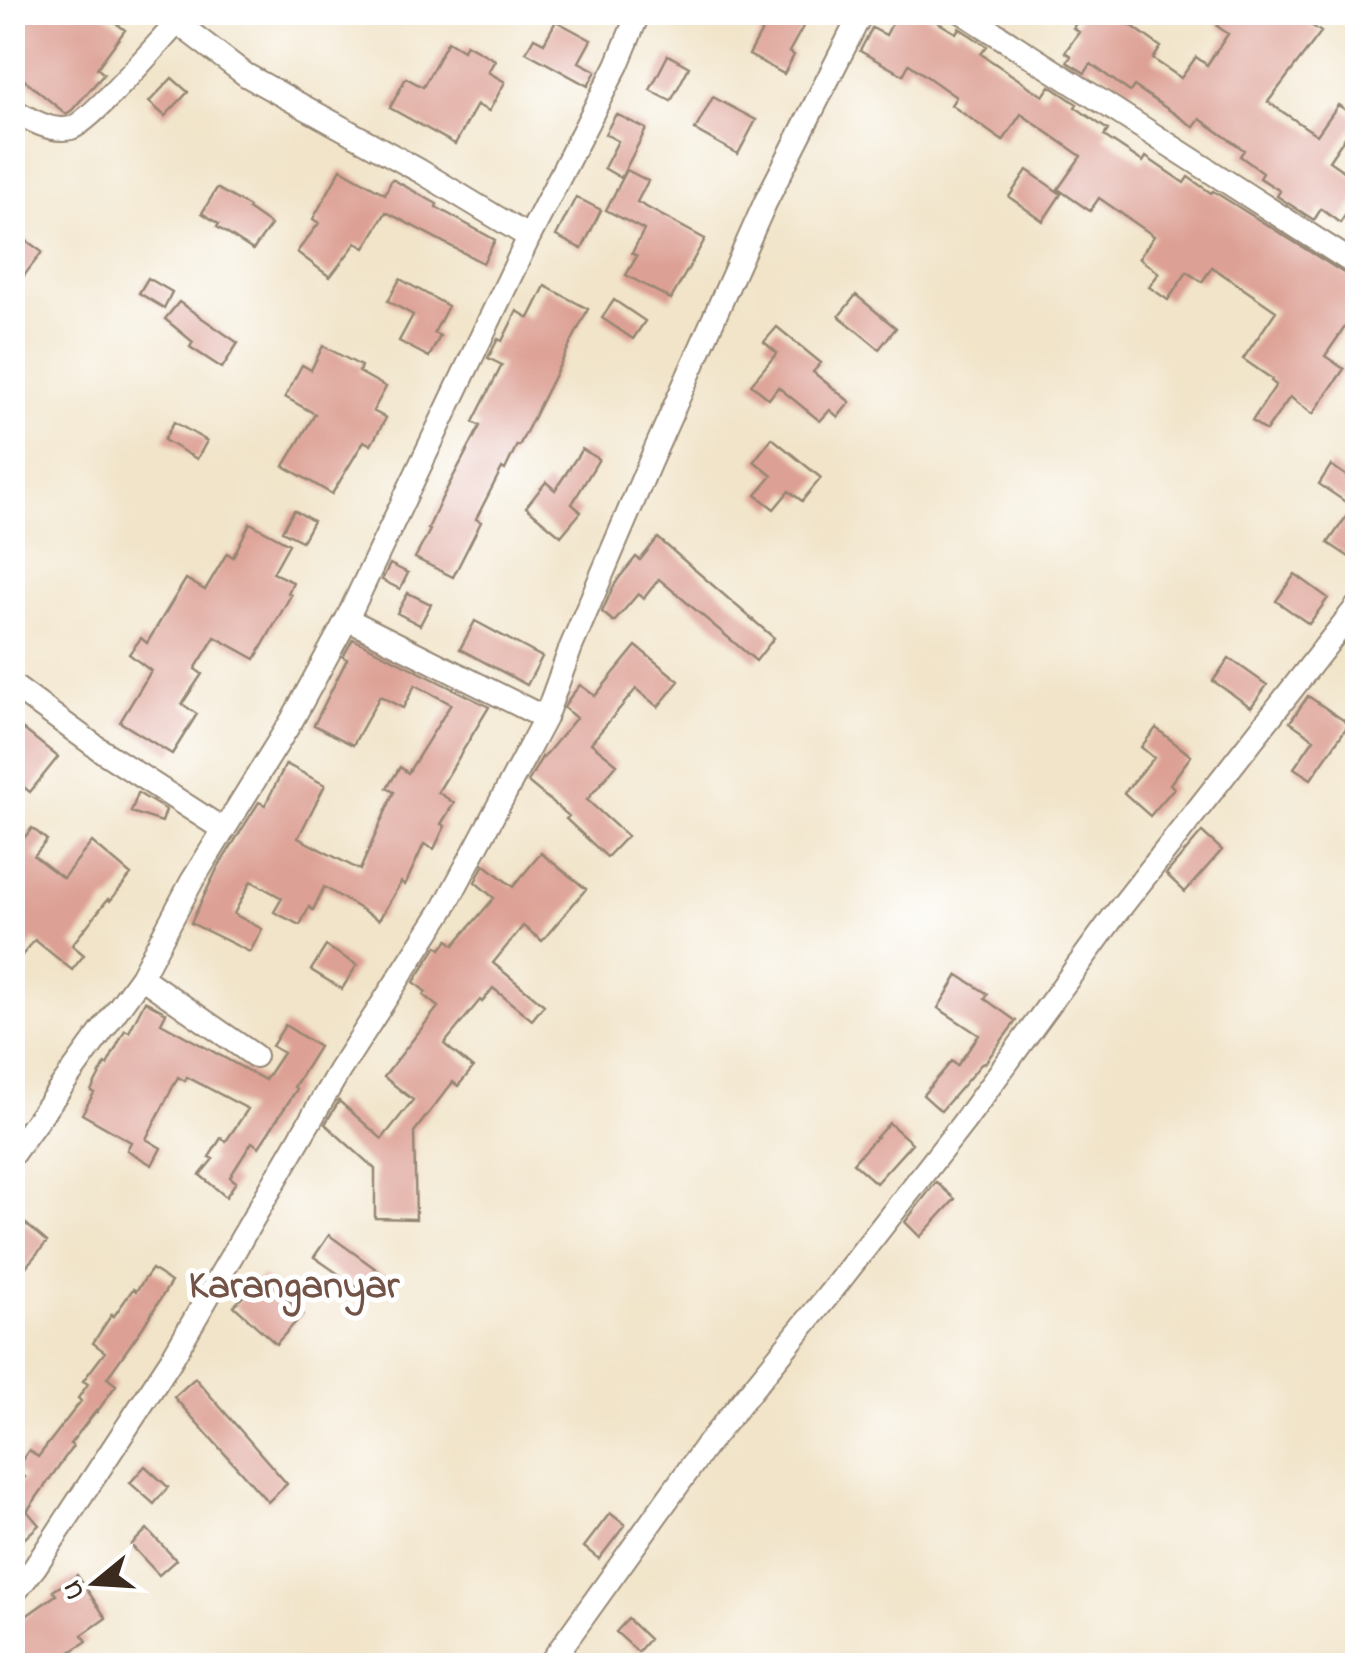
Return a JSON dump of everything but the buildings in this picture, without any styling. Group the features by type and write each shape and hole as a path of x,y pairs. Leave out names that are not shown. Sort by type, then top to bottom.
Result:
{"street":[{"path":"12,1155 141,977 192,881 292,720 347,619 639,12"},
{"path":"12,1596 171,1360 339,1071 444,908 545,718 649,464 765,203 862,12"},
{"path":"962,12 1358,266"},
{"path":"12,109 39,124 58,128 77,125 101,104 170,18 246,75 529,237"},
{"path":"548,1666 705,1447 963,1123 1114,916 1358,605"},
{"path":"347,619 545,718"},
{"path":"12,685 102,752 224,830"},
{"path":"141,977 255,1056"}],"district":[{"name":"Karanganyar","path":"294,1283"}]}
